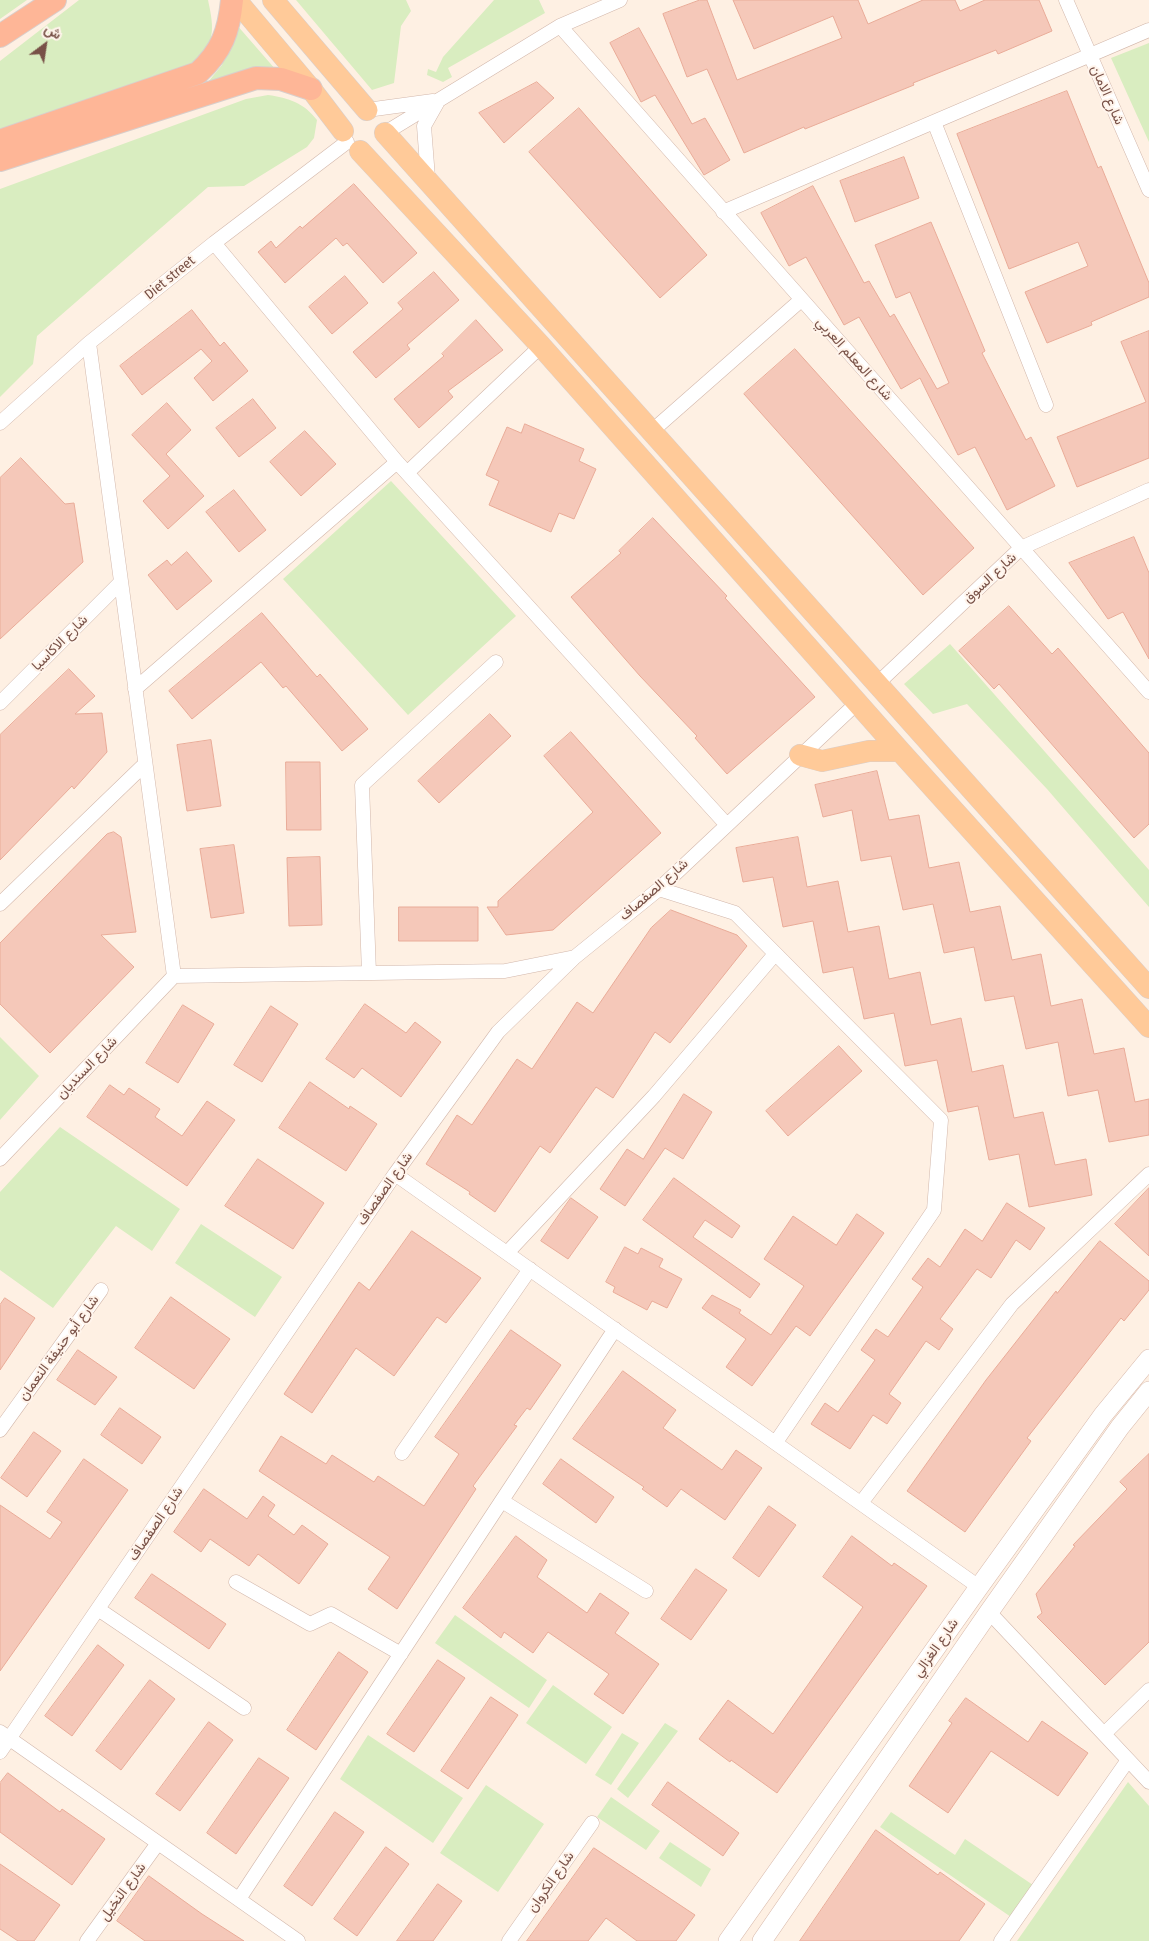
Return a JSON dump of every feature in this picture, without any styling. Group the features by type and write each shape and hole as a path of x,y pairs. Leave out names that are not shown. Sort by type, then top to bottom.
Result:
{"highway":[{"path":"0,36 55,0"},
{"path":"0,142 198,73 214,58 230,26 234,0"},
{"path":"0,160 256,78 281,79 312,89"}],"main road":[{"path":"234,0 312,89 350,142 541,346 900,752 1149,1027"},
{"path":"272,0 367,110 378,116 385,126 383,140 374,150 350,142"},
{"path":"350,142 348,118 353,113 367,110"},
{"path":"385,133 428,178 1149,988"},
{"path":"800,755 822,761 869,751 900,752"},
{"name":"شارع الغزالي","path":"728,1941 1103,1415 1149,1359"},
{"name":"شارع الغزالي","path":"762,1941 989,1612 1120,1427 1149,1391"}],"street":[{"path":"385,133 560,26 620,0"},
{"name":"شارع الامان","path":"1066,0 1149,190"},
{"name":"شارع المعلم العربي","path":"560,26 1149,692"},
{"path":"723,212 1149,30"},
{"path":"367,110 439,100"},
{"path":"428,178 424,126 439,100"},
{"path":"934,122 1046,405"},
{"name":"Diet street","path":"0,423 89,343 214,243 350,142"},
{"path":"214,243 396,462 726,824"},
{"path":"652,431 801,300"},
{"path":"89,343 174,976 505,972 575,957"},
{"path":"407,473 541,346"},
{"path":"135,689 396,462"},
{"name":"شارع السوق","path":"878,683 1021,548 1149,490"},
{"name":"شارع الاكاسيا","path":"0,703 120,583"},
{"path":"369,973 362,785 496,662"},
{"name":"شارع الصفصاف","path":"0,1752 5,1735 98,1609 395,1174 498,1032 575,957 659,889 726,824 857,703"},
{"path":"0,904 145,764"},
{"path":"659,889 735,913 941,1120 934,1210 776,1442"},
{"path":"507,1254 654,1096 775,954"},
{"name":"شارع السنديان","path":"0,1159 174,976"},
{"path":"395,1174 979,1587"},
{"path":"861,1503 1012,1304 1149,1174"},
{"path":"402,1453 530,1269"},
{"name":"شارع أبو حنيفة النعمان","path":"0,1430 101,1290"},
{"path":"239,1899 615,1329"},
{"path":"502,1500 646,1591"},
{"path":"236,1582 310,1624 331,1614 401,1654"},
{"path":"98,1609 244,1708"},
{"path":"989,1612 1149,1782"},
{"path":"1104,1734 1149,1690"},
{"path":"5,1735 297,1941"},
{"path":"1001,1941 1128,1760"},
{"name":"شارع الكروان","path":"509,1941 592,1823"},
{"name":"شارع النخيل","path":"87,1941 158,1843"}],"green space":[{"path":"0,0 27,0 0,19"},
{"path":"79,0 208,0 212,20 210,42 196,67 0,130 0,61"},
{"path":"296,0 406,0 411,11 401,26 394,83 372,90"},
{"path":"494,0 539,0 545,13 448,68 452,77 443,82 427,75 428,69 436,72 443,57"},
{"path":"236,24 276,70 255,67 208,82 222,65"},
{"path":"1149,43 1149,142 1111,58"},
{"path":"268,95 296,102 307,109 317,120 314,138 307,147 244,186 208,187 37,336 33,364 0,397 0,189 246,99"},
{"path":"391,481 516,616 408,715 283,579"},
{"path":"950,644 1149,870 1149,907 1047,789 967,704 933,714 904,684"},
{"path":"0,1037 39,1076 0,1120"},
{"path":"60,1127 180,1209 152,1251 116,1226 53,1308 0,1270 0,1192"},
{"path":"201,1224 282,1277 255,1317 175,1263"},
{"path":"455,1615 547,1680 529,1708 435,1643"},
{"path":"553,1685 612,1727 586,1764 526,1723"},
{"path":"665,1723 678,1731 628,1798 617,1789"},
{"path":"622,1733 639,1743 611,1785 595,1775"},
{"path":"368,1735 463,1798 433,1843 340,1779"},
{"path":"1128,1782 1149,1806 1149,1941 1017,1941"},
{"path":"486,1785 544,1824 498,1892 440,1853"},
{"path":"611,1797 660,1831 646,1850 597,1817"},
{"path":"891,1812 955,1855 965,1839 1033,1885 1011,1917 880,1827"},
{"path":"670,1842 711,1869 701,1887 659,1858"}],"building":[{"path":"700,0 707,0 737,80 842,38 833,16 754,49 733,0 858,0 868,24 923,0 955,0 960,11 985,0 1039,0 1052,31 998,54 996,50 744,153 707,69 687,77 663,14"},
{"path":"639,28 692,124 705,118 730,160 704,175 655,95 641,102 610,43"},
{"path":"537,82 554,98 504,143 479,113"},
{"path":"1067,91 1098,168 1101,166 1149,283 1149,297 1091,322 1092,325 1047,343 1025,292 1088,266 1078,242 1009,269 957,134"},
{"path":"579,108 707,255 660,298 529,152"},
{"path":"904,157 919,198 855,222 840,181"},
{"path":"354,184 417,253 383,283 347,243 343,246 336,238 285,283 258,252 271,241 276,248 300,226 302,228"},
{"path":"813,186 864,283 869,281 890,317 894,314 937,389 949,383 910,292 896,298 875,245 931,222 985,351 982,353 1026,440 1031,437 1055,486 1007,510 975,447 958,455 920,378 901,389 859,317 844,325 806,257 789,266 761,213"},
{"path":"434,272 459,300 407,345 410,349 376,378 353,352 403,309 398,303"},
{"path":"345,276 368,303 332,334 309,307"},
{"path":"192,310 220,346 224,342 248,371 213,401 194,378 212,361 201,349 142,395 120,366"},
{"path":"476,320 503,350 448,391 453,397 419,428 394,399 444,356 442,354"},
{"path":"1149,331 1149,458 1077,487 1057,437 1146,402 1121,342"},
{"path":"795,349 974,548 923,595 744,394"},
{"path":"253,399 276,428 239,457 216,428"},
{"path":"167,403 191,430 166,454 204,496 168,529 143,501 170,476 132,435"},
{"path":"525,424 584,449 579,461 596,469 574,519 559,513 551,532 489,505 499,481 486,475 507,427 521,433"},
{"path":"305,431 336,464 301,496 270,462"},
{"path":"21,458 65,504 74,503 83,562 0,639 0,478"},
{"path":"234,490 266,530 239,552 206,512"},
{"path":"653,518 727,596 725,598 815,697 727,774 695,738 697,736 640,676 571,597 621,553 619,551"},
{"path":"1134,537 1149,573 1149,659 1123,612 1108,619 1069,563"},
{"path":"187,552 212,581 177,610 148,575 167,560 171,565"},
{"path":"1009,606 1052,654 1058,648 1149,753 1149,824 1134,838 999,684 994,689 959,651"},
{"path":"262,613 317,677 320,674 368,729 342,751 286,686 283,688 261,662 192,719 169,691"},
{"path":"69,669 95,696 75,714 102,713 107,752 74,789 72,786 0,860 0,735"},
{"path":"490,714 511,736 439,803 418,781"},
{"path":"571,732 661,833 553,930 506,935 487,907 498,907 498,901 593,812 544,756"},
{"path":"211,740 221,806 187,811 177,745"},
{"path":"286,762 320,762 321,830 287,830"},
{"path":"877,771 889,820 919,815 929,868 959,862 970,912 1000,906 1012,960 1041,954 1051,1006 1082,999 1094,1054 1124,1048 1135,1102 1149,1099 1149,1135 1109,1142 1098,1090 1068,1096 1058,1042 1026,1049 1014,996 985,1001 974,947 944,953 933,904 903,910 891,856 861,861 852,810 823,817 815,785"},
{"path":"114,832 121,837 136,932 101,935 134,967 50,1053 0,1004 0,943 107,834"},
{"path":"798,837 807,887 838,881 848,932 879,926 889,979 920,972 931,1025 961,1018 972,1072 1003,1065 1014,1118 1043,1112 1055,1165 1086,1159 1092,1195 1029,1207 1019,1154 989,1160 978,1106 948,1112 937,1060 905,1066 894,1013 864,1019 853,967 823,973 813,921 783,927 773,877 743,882 736,848"},
{"path":"234,845 244,913 211,918 200,849"},
{"path":"320,857 322,925 289,926 287,858"},
{"path":"399,907 478,907 478,941 399,941"},
{"path":"671,910 737,935 747,946 670,1043 655,1032 613,1098 596,1087 550,1153 540,1146 495,1212 469,1194 470,1192 426,1164 457,1115 472,1125 517,1059 532,1069 577,1002 593,1013 651,928"},
{"path":"365,1004 406,1033 415,1022 441,1042 401,1097 362,1068 354,1078 326,1059"},
{"path":"183,1005 214,1024 178,1083 146,1063"},
{"path":"271,1006 298,1024 262,1082 234,1065"},
{"path":"839,1046 862,1071 788,1136 766,1111"},
{"path":"310,1082 349,1109 350,1106 377,1124 346,1171 279,1128"},
{"path":"110,1085 124,1095 129,1088 160,1109 155,1117 182,1136 207,1101 235,1120 187,1186 87,1117"},
{"path":"684,1094 712,1112 683,1159 665,1148 625,1206 600,1189 627,1149 643,1159"},
{"path":"258,1159 324,1203 293,1249 225,1206"},
{"path":"674,1178 740,1226 732,1238 705,1220 693,1237 760,1284 750,1298 643,1220"},
{"path":"1149,1188 1149,1256 1115,1224"},
{"path":"571,1198 598,1217 568,1259 541,1241"},
{"path":"1007,1203 1045,1228 1030,1250 1016,1240 991,1278 977,1269 940,1319 953,1329 939,1350 926,1341 889,1394 901,1403 887,1424 873,1415 850,1449 811,1424 825,1403 838,1412 875,1360 861,1350 876,1329 888,1337 923,1287 912,1279 928,1258 940,1267 965,1229 982,1241"},
{"path":"857,1214 884,1233 810,1336 796,1326 752,1386 726,1367 746,1339 702,1308 712,1295 741,1310 739,1313 771,1335 804,1286 764,1259 793,1216 836,1245"},
{"path":"412,1231 481,1278 446,1323 437,1317 394,1376 356,1348 312,1413 284,1394 359,1282 369,1290"},
{"path":"1100,1241 1149,1281 1149,1290 1124,1321 1121,1318 1027,1438 1031,1441 965,1532 907,1491 986,1380 1056,1291 1057,1293"},
{"path":"625,1247 638,1254 641,1248 663,1259 659,1267 682,1279 667,1308 652,1301 647,1310 613,1292 615,1287 606,1282"},
{"path":"171,1297 230,1339 194,1389 135,1348"},
{"path":"5,1298 35,1318 0,1370 0,1305"},
{"path":"511,1330 561,1365 530,1410 527,1408 514,1425 517,1426 473,1486 476,1489 397,1609 368,1589 390,1557 259,1471 281,1436 326,1464 332,1455 374,1482 378,1476 424,1506 459,1454 435,1437"},
{"path":"78,1350 117,1377 95,1405 57,1380"},
{"path":"623,1371 676,1410 663,1428 722,1470 736,1450 762,1468 725,1520 681,1489 667,1507 642,1489 644,1487 573,1439"},
{"path":"120,1408 161,1437 142,1464 101,1435"},
{"path":"34,1432 61,1451 27,1497 1,1478"},
{"path":"1149,1454 1149,1642 1105,1685 1037,1617 1042,1613 1036,1594 1075,1546 1073,1545 1127,1489 1120,1482"},
{"path":"84,1459 128,1490 0,1671 0,1505 50,1539 62,1522 47,1512"},
{"path":"561,1459 614,1497 596,1523 543,1484"},
{"path":"204,1489 247,1519 263,1496 275,1505 268,1516 294,1535 302,1525 328,1544 299,1584 258,1554 249,1566 210,1539 201,1552 174,1532"},
{"path":"769,1506 796,1525 759,1577 733,1558"},
{"path":"516,1536 547,1560 537,1577 587,1613 600,1593 629,1613 615,1633 659,1664 623,1714 594,1694 609,1674 548,1632 533,1653 504,1632 501,1638 463,1608"},
{"path":"852,1536 892,1566 894,1563 927,1586 777,1793 699,1739 728,1700 773,1734 863,1607 823,1577"},
{"path":"696,1569 727,1590 691,1640 661,1619"},
{"path":"152,1574 226,1624 209,1649 135,1598"},
{"path":"98,1645 124,1665 72,1736 45,1716"},
{"path":"339,1652 368,1672 316,1750 287,1730"},
{"path":"438,1660 465,1678 414,1752 387,1734"},
{"path":"150,1680 175,1699 121,1770 96,1751"},
{"path":"491,1697 518,1715 468,1789 441,1771"},
{"path":"966,1698 1028,1742 1042,1721 1088,1753 1058,1796 991,1751 948,1813 909,1786 952,1723 949,1721"},
{"path":"209,1722 233,1740 180,1811 156,1794"},
{"path":"259,1758 289,1778 236,1854 207,1833"},
{"path":"8,1773 60,1812 62,1809 105,1839 72,1885 0,1832 0,1783"},
{"path":"668,1782 739,1833 723,1856 652,1805"},
{"path":"335,1812 364,1832 312,1906 284,1886"},
{"path":"876,1830 938,1875 940,1872 985,1904 959,1941 800,1941"},
{"path":"386,1847 409,1864 357,1936 334,1919"},
{"path":"594,1848 695,1915 676,1941 637,1941 606,1918 588,1941 527,1941"},
{"path":"0,1864 60,1905 34,1941 18,1941 0,1929"},
{"path":"149,1876 244,1941 145,1941 117,1921"},
{"path":"438,1884 462,1901 433,1941 397,1941"}]}
